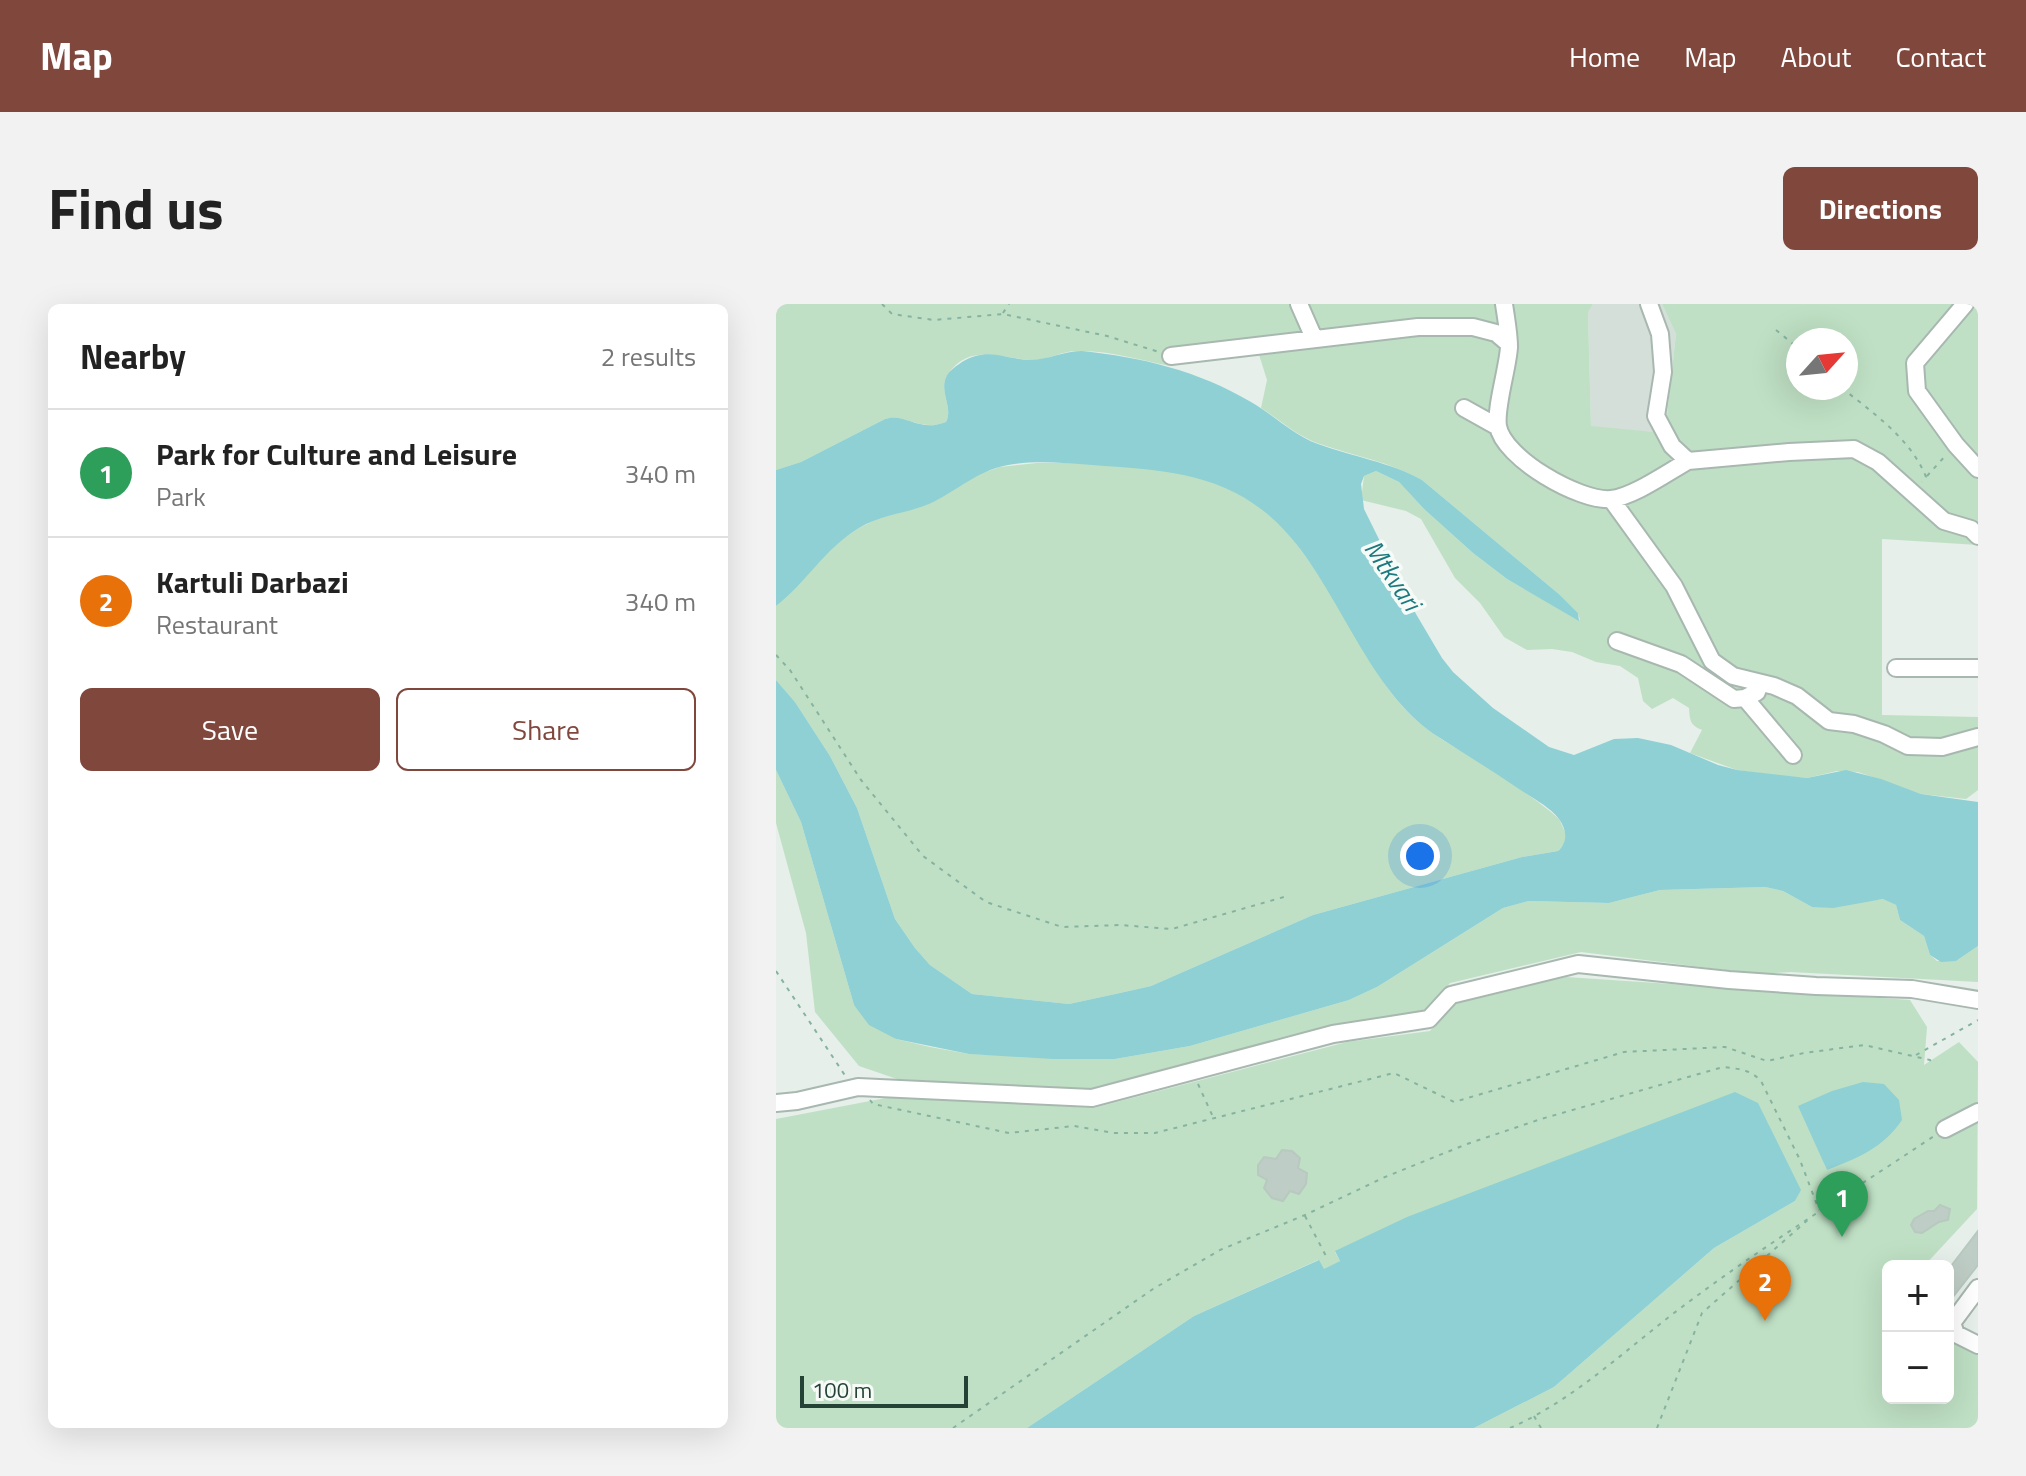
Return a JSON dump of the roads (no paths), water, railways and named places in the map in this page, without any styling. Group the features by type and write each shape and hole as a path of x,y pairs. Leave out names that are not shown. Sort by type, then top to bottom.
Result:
{"street":[{"path":"1299,304 1314,338"},
{"path":"1498,427 1509,344 1504,304"},
{"path":"1649,304 1660,334 1663,372 1656,416 1672,446 1688,461"},
{"path":"1965,304 1915,363 1917,391 1956,445 1978,469"},
{"path":"1171,356 1418,327 1473,327 1496,333 1509,344"},
{"path":"1464,408 1498,427 1511,449 1537,471 1572,493 1611,499 1631,492 1688,461 1854,449 1878,462 1944,521 1971,529 1978,536"},
{"path":"1611,499 1674,586 1712,661 1733,676 1797,696 1829,721 1854,724 1908,746 1942,747 1978,737"},
{"path":"1617,641 1681,664 1734,699 1757,692 1759,683"},
{"path":"1896,668 1978,668"},
{"path":"1745,698 1793,755"},
{"path":"776,1103 858,1087 1092,1098 1333,1034 1429,1019 1451,995 1578,964 1743,981 1912,989 1978,1000"},
{"path":"1945,1129 1978,1112"},
{"path":"1978,1288 1952,1323 1956,1334 1978,1345"}],"water":[{"name":"Mtkvari","path":"1082,351 1126,357 1190,374 1251,402 1309,440 1422,480 1560,595 1578,613 1579,621 1507,579 1473,553 1399,482 1376,471 1364,476 1361,484 1364,509 1416,614 1442,658 1493,708 1549,747 1574,755 1614,739 1638,738 1671,745 1737,770 1807,778 1846,770 1921,794 1978,802 1978,946 1956,961 1941,962 1930,955 1924,936 1900,920 1896,905 1883,899 1833,908 1812,907 1783,891 1765,887 1660,890 1609,903 1529,901 1503,908 1377,987 1349,1000 1190,1046 1115,1059 969,1054 896,1039 869,1025 854,1005 801,822 776,770 776,680 795,702 830,756 857,808 895,919 930,965 972,994 1069,1004 1151,986 1313,915 1522,857 1558,851 1565,840 1562,823 1550,810 1440,738 1397,699 1378,675 1314,569 1276,521 1230,490 1205,481 1152,470 1068,463 1031,463 996,468 930,503 859,528 836,545 776,606 776,470 801,462 885,419 900,418 928,425 946,422 946,377 962,362 973,357 992,354 1029,360"},
{"path":"1863,1082 1884,1084 1899,1100 1902,1120 1878,1145 1827,1170 1798,1106"},
{"path":"1735,1092 1758,1103 1801,1190 1795,1201 1714,1248 1554,1387 1474,1428 1027,1428 1194,1316 1319,1260 1324,1269 1340,1261 1335,1251 1407,1217"}],"place":[{"name":"Park for Culture and Leisure","path":"1842,1237"},
{"name":"Kartuli Darbazi","path":"1765,1321"}]}
